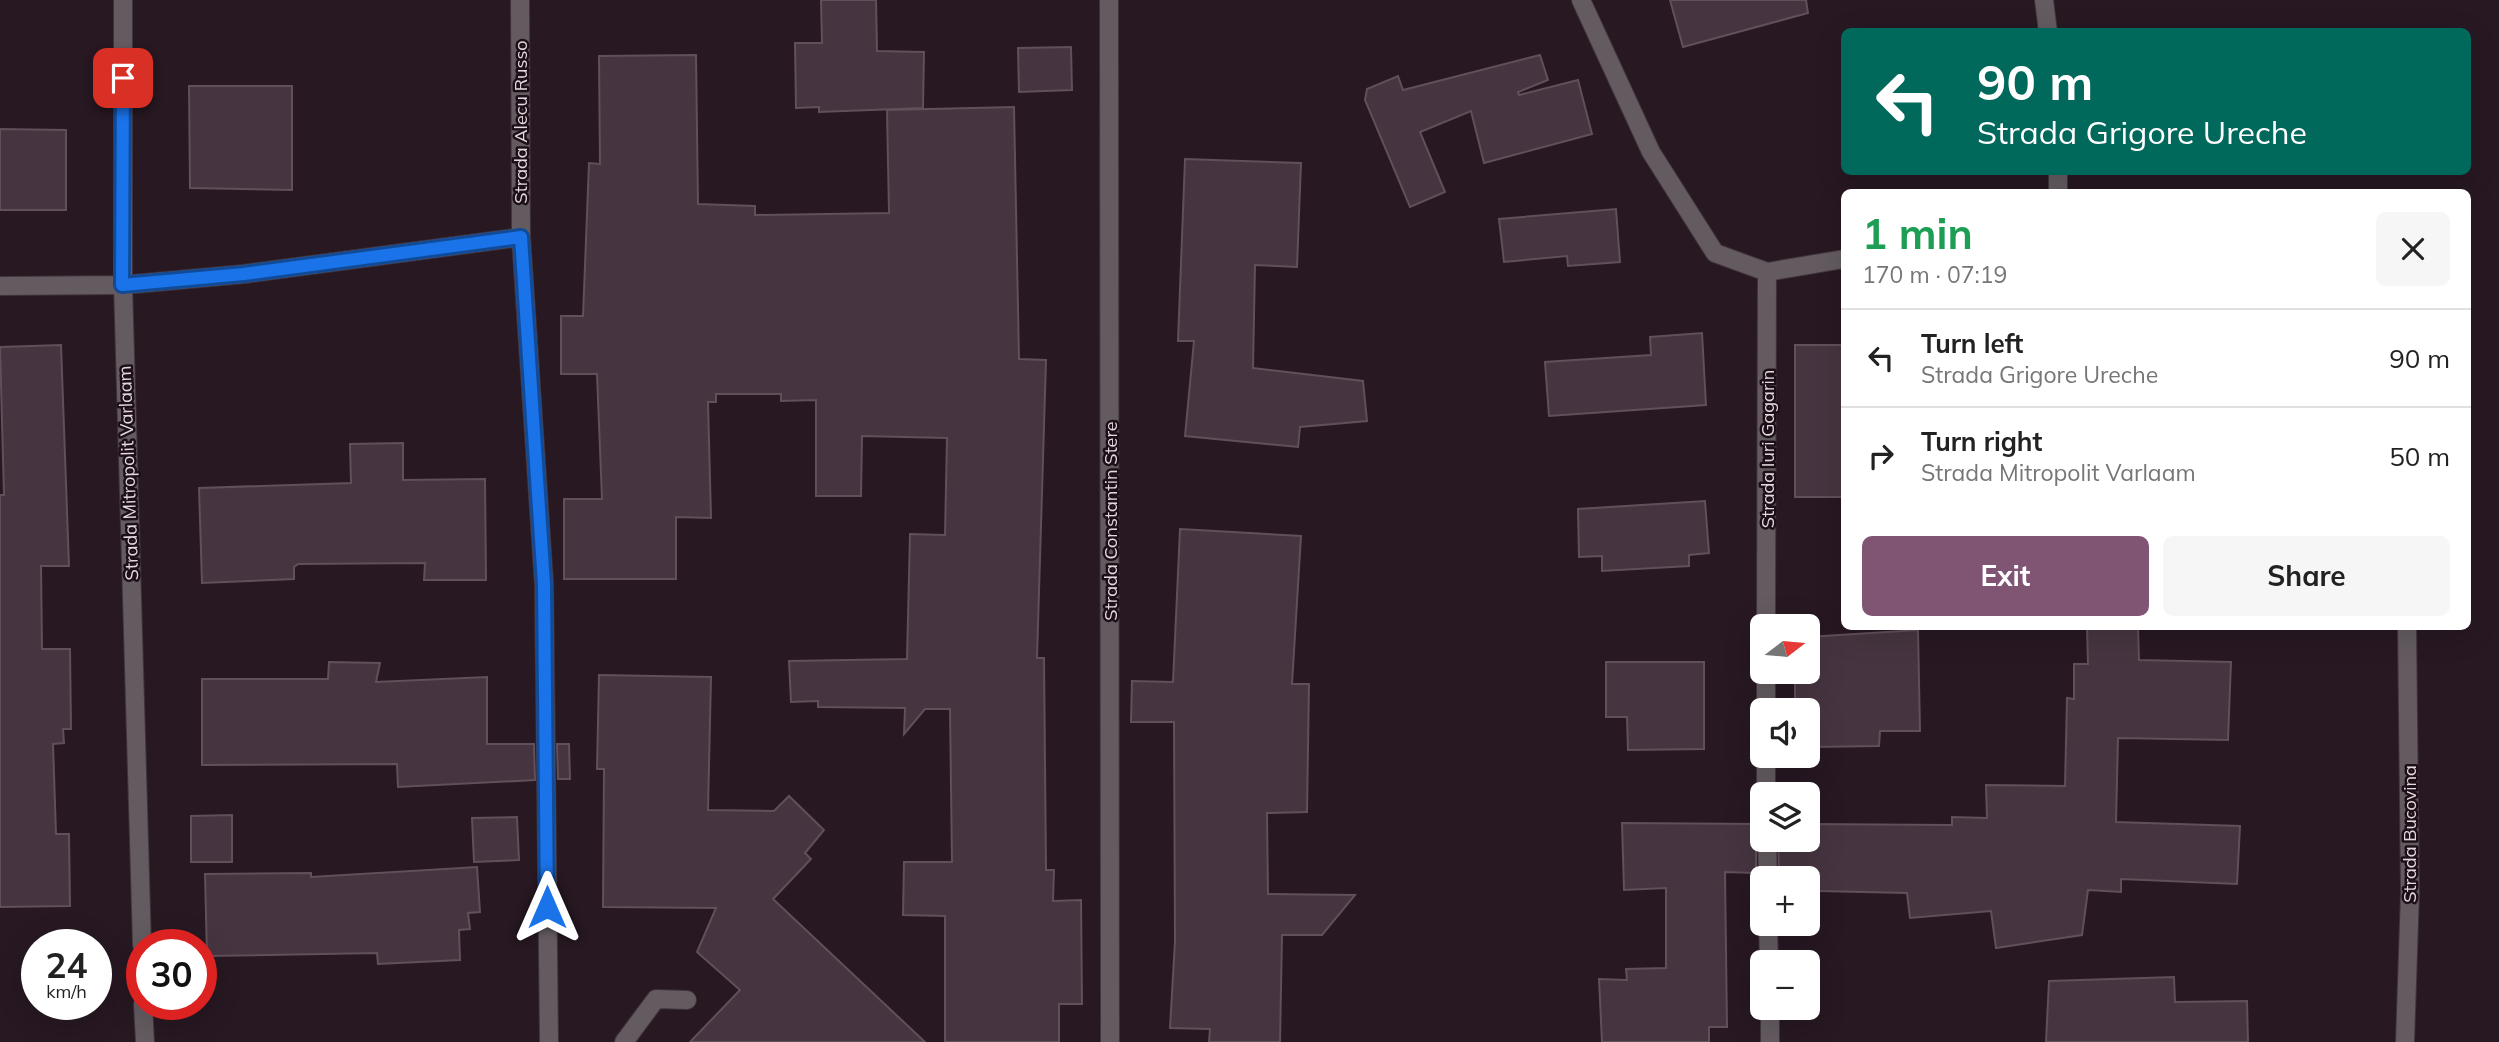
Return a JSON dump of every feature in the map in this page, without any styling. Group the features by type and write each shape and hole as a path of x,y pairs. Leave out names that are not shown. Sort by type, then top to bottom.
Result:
{"street":[{"name":"Strada Mitropolit Varlaam","path":"123,0 122,285 142,929"},
{"name":"Strada Alecu Russo","path":"520,0 521,237 544,584 548,1042"},
{"name":"Strada Constantin Stere","path":"1109,0 1110,1042"},
{"path":"1581,0 1651,152 1715,253 1767,272 1841,260"},
{"path":"2044,0 2048,28"},
{"path":"0,286 122,285 244,274 521,237"},
{"name":"Strada Iuri Gagarin","path":"1766,614 1767,272"},
{"name":"Strada Bucovina","path":"2405,1042 2410,893 2407,630"},
{"path":"624,1042 656,999 687,1000"},
{"path":"144,1020 145,1042"},
{"path":"1770,1020 1770,1042"}],"building":[{"path":"821,0 876,0 877,51 924,52 923,108 819,112 819,107 796,108 795,43 822,43"},
{"path":"1670,0 1806,0 1808,13 1683,47"},
{"path":"1071,47 1072,90 1019,92 1018,48"},
{"path":"696,55 698,204 755,206 755,215 889,213 887,110 1014,107 1019,359 1046,360 1037,658 1044,658 1046,870 1054,870 1053,901 1081,900 1082,1004 1059,1004 1059,1042 945,1042 945,916 903,915 904,862 952,862 950,709 925,709 904,734 905,708 818,707 818,701 791,702 789,661 907,659 910,534 945,535 947,438 862,436 861,496 816,496 816,400 781,401 781,394 716,394 716,402 708,402 711,518 676,517 676,579 564,579 564,499 602,499 597,374 561,374 561,316 583,316 589,163 600,164 599,56"},
{"path":"1540,55 1548,80 1518,92 1519,95 1578,80 1592,134 1484,163 1471,111 1420,132 1445,192 1410,207 1365,100 1367,89 1398,76 1403,90"},
{"path":"189,86 292,86 292,190 190,188"},
{"path":"0,129 66,130 66,210 0,210"},
{"path":"1185,159 1301,163 1297,267 1255,265 1253,368 1363,381 1367,421 1300,427 1298,447 1185,436 1194,341 1178,341"},
{"path":"1616,209 1620,262 1568,266 1567,256 1504,262 1499,219"},
{"path":"1702,333 1706,405 1549,416 1545,362 1651,355 1650,337"},
{"path":"61,345 69,566 41,566 42,649 70,649 71,729 63,729 64,743 53,744 56,834 69,834 70,906 0,907 0,495 4,495 0,347"},
{"path":"1795,345 1841,345 1841,497 1795,497"},
{"path":"403,443 403,480 485,479 486,580 424,580 425,563 298,564 294,567 294,579 202,583 199,488 351,483 350,444"},
{"path":"1705,501 1709,553 1689,555 1689,566 1602,571 1602,556 1579,557 1578,509"},
{"path":"1180,529 1301,536 1292,684 1309,684 1307,812 1267,813 1268,894 1355,895 1322,935 1282,935 1280,1042 1209,1042 1210,1029 1170,1028 1175,941 1174,722 1131,722 1132,681 1173,682"},
{"path":"1918,630 1920,731 1880,731 1879,746 1820,747 1820,698 1795,698 1795,684 1820,684 1820,636"},
{"path":"2087,630 2138,630 2139,660 2231,662 2228,740 2118,738 2116,822 2240,826 2237,884 2121,879 2121,892 2088,890 2082,935 1996,948 1991,911 1910,918 1907,893 1820,891 1820,866 1779,866 1778,852 1820,852 1820,824 1952,825 1952,817 1987,818 1986,785 2065,786 2067,698 2074,699 2074,664 2088,664"},
{"path":"329,662 380,663 376,682 487,677 487,744 534,744 535,780 398,787 397,764 202,765 202,679 328,679"},
{"path":"1606,662 1704,662 1704,749 1628,750 1627,717 1606,717"},
{"path":"599,675 711,677 708,810 774,811 789,796 824,830 805,853 811,859 773,899 925,1042 690,1042 740,990 697,952 716,908 603,907 604,769 597,769"},
{"path":"557,744 569,744 570,779 558,779"},
{"path":"232,815 232,862 191,862 191,816"},
{"path":"517,817 519,860 474,862 472,818"},
{"path":"1622,823 1750,824 1750,852 1756,852 1756,866 1750,866 1750,873 1725,872 1727,1027 1709,1027 1709,1042 1602,1042 1599,979 1627,980 1626,969 1666,968 1666,888 1624,890"},
{"path":"477,867 480,912 468,913 470,929 459,930 460,960 378,964 377,953 217,956 217,929 206,929 205,874 311,873 311,877"},
{"path":"2174,977 2175,1002 2247,1001 2248,1042 2046,1042 2049,981"}],"route":[{"path":"123,78 122,285 244,274 521,237 544,584 547,907"}]}
